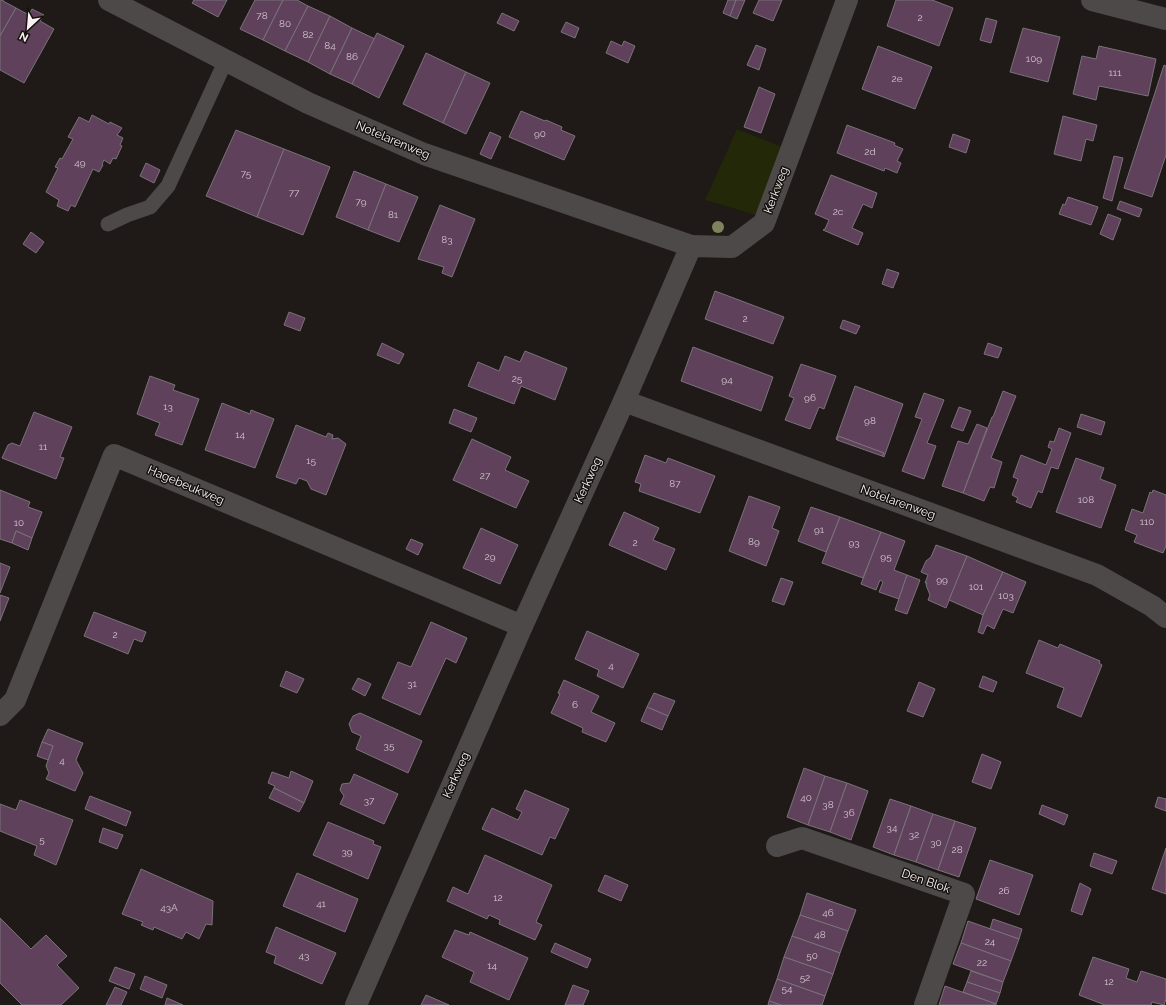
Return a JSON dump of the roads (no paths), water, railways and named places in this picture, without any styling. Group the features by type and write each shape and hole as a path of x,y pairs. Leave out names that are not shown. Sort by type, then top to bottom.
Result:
{"street":[{"name":"Notelarenweg","path":"109,0 308,103 424,154 691,246"},
{"name":"Kerkweg","path":"356,1005 522,626 624,401 691,246 732,247 764,223 847,0"},
{"path":"1092,0 1166,19"},
{"name":"Notelarenweg","path":"624,401 1096,575 1152,606 1166,617"},
{"name":"Hagebeukweg","path":"0,715 15,700 114,455 522,626"},
{"name":"Den Blok","path":"777,846 802,838 964,894 925,1005"}],"lane":[{"path":"108,224 127,215 150,207 168,186 226,60"}]}
